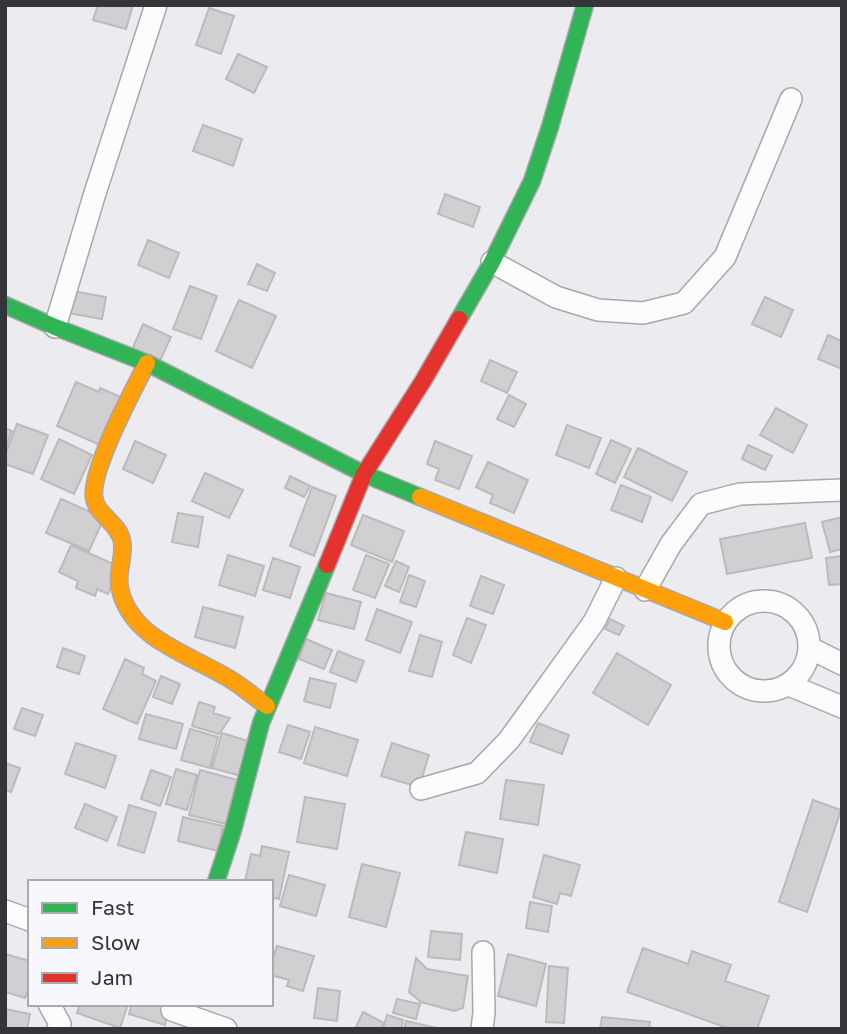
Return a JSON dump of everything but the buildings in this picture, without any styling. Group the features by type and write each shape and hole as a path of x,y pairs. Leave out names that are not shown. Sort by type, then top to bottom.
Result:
{"street":[{"path":"55,327 156,5"},
{"path":"217,880 267,706 365,474 492,262 532,181 585,5"},
{"path":"492,262 556,297 598,310 643,313 684,303 725,257 791,99"},
{"path":"5,305 147,363 365,474 725,622"},
{"path":"147,363 103,458 95,483 94,496 99,510 114,525 122,539 120,589 129,612 142,629 228,679 267,706"},
{"path":"645,590 671,544 701,504 740,494 842,490"},
{"path":"421,789 477,773 509,740 594,622 616,578"},
{"path":"757,601 778,603 795,612 806,629 810,648 803,669 789,685 769,691 749,689 731,678 720,662 718,641 725,622 739,607 757,601"},
{"path":"810,648 842,664"},
{"path":"789,685 842,707"},
{"path":"5,911 28,919"},
{"path":"482,1029 483,952"},
{"path":"50,1006 60,1024 58,1029"},
{"path":"171,1014 226,1029"}],"traffic: fast":[{"path":"459,319 492,262 532,181 585,5"},
{"path":"5,305 147,363 364,474 420,497"},
{"path":"217,880 233,830 261,723 327,565"}],"traffic: slow":[{"path":"147,363 114,430 95,484 96,503 117,529 122,541 120,589 126,606 136,621 149,633 233,681 267,706"},
{"path":"420,497 725,622"}],"traffic: jam":[{"path":"327,565 364,474 459,319"}]}
